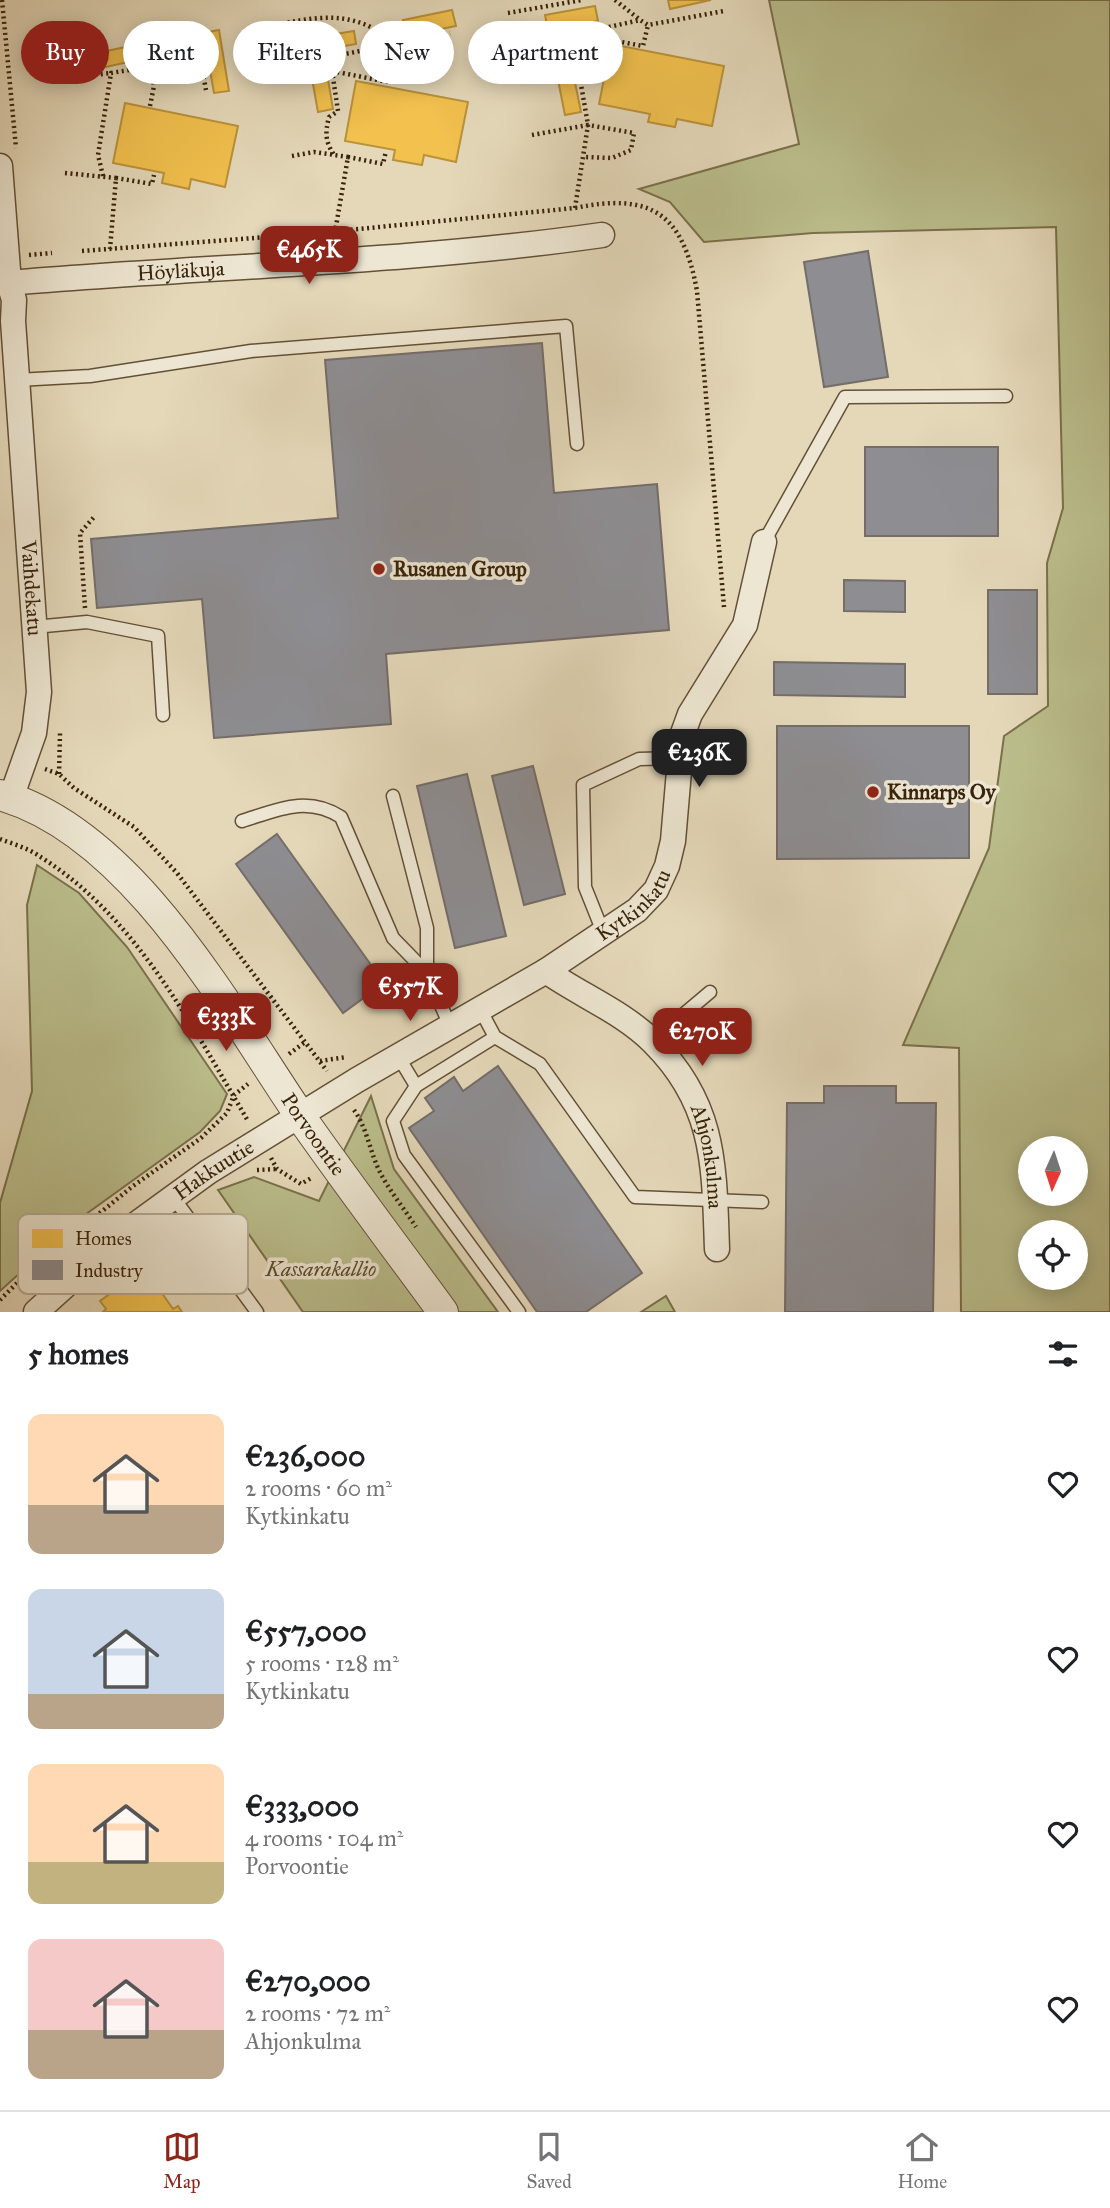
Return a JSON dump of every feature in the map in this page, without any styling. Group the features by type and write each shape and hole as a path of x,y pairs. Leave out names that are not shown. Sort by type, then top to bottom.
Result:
{"street":[{"name":"Vaihdekatu","path":"0,166 9,283 14,300 6,322 17,380 38,710 6,796"},
{"name":"Höyläkuja","path":"9,283 498,248 602,235"},
{"name":"Kytkinkatu","path":"300,1116 546,971 637,910 656,890 667,866 673,841 678,758 690,714 745,625 764,541"},
{"name":"Porvoontie","path":"6,796 97,848 162,912 300,1116 443,1312"},
{"name":"Ahjonkulma","path":"546,971 608,1009 652,1041 690,1090 706,1125 715,1200 717,1249"},
{"name":"Hakkuutie","path":"149,1214 173,1196 300,1116"},
{"name":"Hakkuutie","path":"36,1312 56,1294"}],"lane":[{"path":"17,380 90,376 251,351 566,326 577,444"},
{"path":"764,541 845,397 1006,396"},
{"path":"34,627 87,622 158,636 163,715"},
{"path":"603,932 585,887 583,785 639,759 678,758"},
{"path":"393,796 427,928 427,973"},
{"path":"242,821 299,804 324,806 341,817 393,938 427,973 450,1026"},
{"path":"652,1041 710,992"},
{"path":"480,1009 495,1037 540,1064 635,1197 762,1202"},
{"path":"495,1037 416,1086 393,1121 404,1155 519,1312"},
{"path":"398,1056 416,1086"},
{"path":"173,1196 186,1214"},
{"path":"244,1294 257,1312"}],"path":[{"path":"508,13 582,0"},
{"path":"615,0 648,25 724,11"},
{"path":"296,21 316,17 360,23"},
{"path":"623,24 640,20"},
{"path":"623,42 643,46 648,25"},
{"path":"103,176 97,155 111,73 123,71"},
{"path":"150,106 154,84"},
{"path":"205,84 206,90"},
{"path":"334,84 338,111 329,117 326,143 334,155"},
{"path":"575,208 588,125 581,84"},
{"path":"532,135 588,125 634,133 631,150 612,158 584,158"},
{"path":"292,156 314,152 383,164 386,151"},
{"path":"335,232 348,157"},
{"path":"65,173 152,184 154,175"},
{"path":"110,249 116,178"},
{"path":"71,252 335,232 575,208 609,201 627,201 643,206 672,226 684,241 691,260 697,291 725,621"},
{"path":"7,255 59,253"},
{"path":"87,622 80,533 93,517"},
{"path":"0,839 38,854 80,886 112,916 185,1015 234,1095 227,1113 201,1138 99,1214"},
{"path":"305,1042 362,1121 366,1142 382,1177 420,1233"},
{"path":"320,1061 357,1053"},
{"path":"0,1300 18,1282"}],"green space":[{"path":"769,0 1110,0 1110,1312 961,1312 959,1048 903,1045 989,848 1004,736 1048,706 1047,563 1063,508 1056,227 813,233 704,242 670,202 639,189 799,144"},
{"path":"37,865 79,893 127,947 227,1094 220,1111 200,1132 86,1214 18,1214 18,1275 0,1291 0,1203 32,1091 27,905"},
{"name":"Kassarakallio","path":"371,1096 394,1169 498,1312 303,1312 248,1233 248,1214 235,1214 218,1190 254,1177 319,1201"},
{"path":"666,1296 675,1312 641,1312"}],"building: Homes":[{"path":"668,0 711,0 670,9"},
{"path":"595,6 598,21 546,21 545,15"},
{"path":"452,10 456,26 454,21 403,20"},
{"path":"219,30 229,91 214,93 212,84 219,84"},
{"path":"354,31 356,44 346,46 346,32"},
{"path":"623,46 724,66 712,126 677,119 675,127 648,122 650,114 599,104 603,84 623,84"},
{"path":"123,48 123,63 109,66 109,50"},
{"path":"356,81 360,84 468,102 456,162 424,155 422,165 393,160 395,150 345,141"},
{"path":"313,84 329,84 333,109 318,112"},
{"path":"559,84 575,84 581,112 565,115"},
{"path":"125,103 238,126 225,187 191,179 189,189 162,183 164,173 113,163"},
{"path":"110,1294 163,1294 173,1309 178,1306 182,1312 103,1312 106,1309 100,1301"}],"building: Industry":[{"path":"868,251 888,377 824,387 804,262"},
{"name":"Rusanen Group","path":"542,343 554,493 657,484 669,630 386,654 391,724 214,738 202,599 97,608 91,539 338,518 325,360"},
{"path":"865,447 998,447 998,536 865,536"},
{"path":"844,580 905,581 905,612 844,611"},
{"path":"988,590 1037,590 1037,694 988,694"},
{"path":"774,662 905,664 905,697 774,695"},
{"name":"Kinnarps Oy","path":"777,726 969,726 969,858 777,859"},
{"path":"533,766 565,894 524,905 492,776"},
{"path":"467,774 506,936 455,948 417,786"},
{"path":"277,834 384,983 343,1013 236,864"},
{"path":"498,1066 642,1273 586,1312 537,1312 409,1128 434,1111 425,1098 454,1077 463,1091"},
{"path":"824,1086 896,1086 896,1103 936,1103 933,1312 785,1312 787,1103 824,1103"}],"place":[{"name":"Rusanen Group","path":"379,569"},
{"name":"Kinnarps Oy","path":"873,792"}]}
